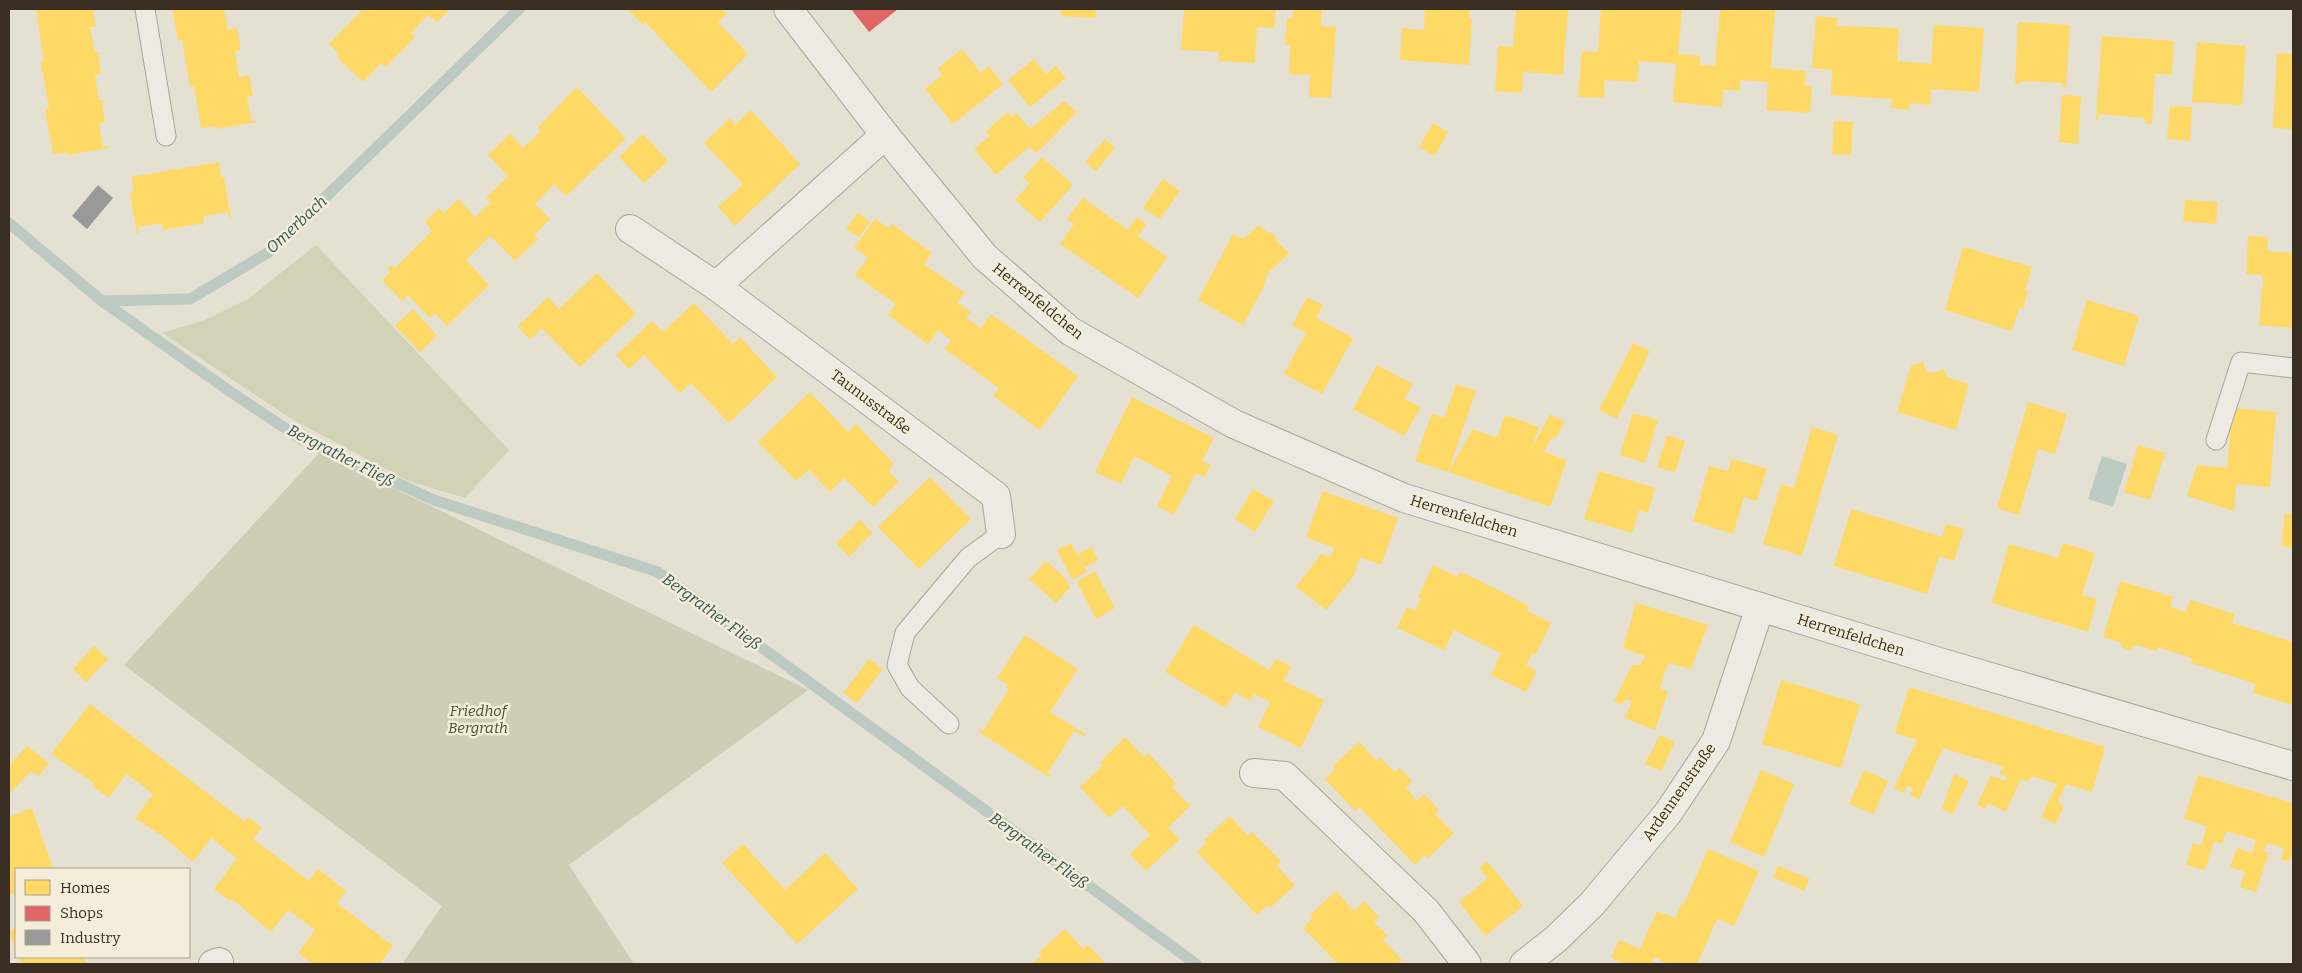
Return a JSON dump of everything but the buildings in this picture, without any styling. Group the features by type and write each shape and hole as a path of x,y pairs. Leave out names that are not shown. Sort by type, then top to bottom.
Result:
{"street":[{"name":"Herrenfeldchen","path":"788,9 885,135 985,257 1070,331 1234,424 1404,498 1760,608 2293,766"},
{"path":"716,286 885,135"},
{"name":"Taunusstraße","path":"630,230 716,286 996,496 1002,534"},
{"name":"Ardennenstraße","path":"1524,964 1556,939 1592,904 1668,813 1716,741 1760,608"},
{"path":"1254,773 1285,776 1426,911 1467,964"}],"lane":[{"path":"145,9 166,136"},
{"path":"2216,440 2241,362 2293,368"},
{"path":"949,724 910,688 897,664 905,633 968,558 1002,534"}],"green space":[{"path":"316,245 509,450 465,498 406,480 290,418 162,333 205,320 248,299"},
{"name":"Friedhof Bergrath","path":"320,452 808,690 569,865 634,964 402,964 442,906 124,665"}],"shaded area":[{"path":"2102,456 2127,464 2113,507 2088,499"}],"waterway":[{"name":"Omerbach","path":"9,223 102,301 190,299 269,252 519,9"},
{"name":"Bergrather Fließ","path":"102,301 301,439 434,500 658,572 1196,964"}]}
